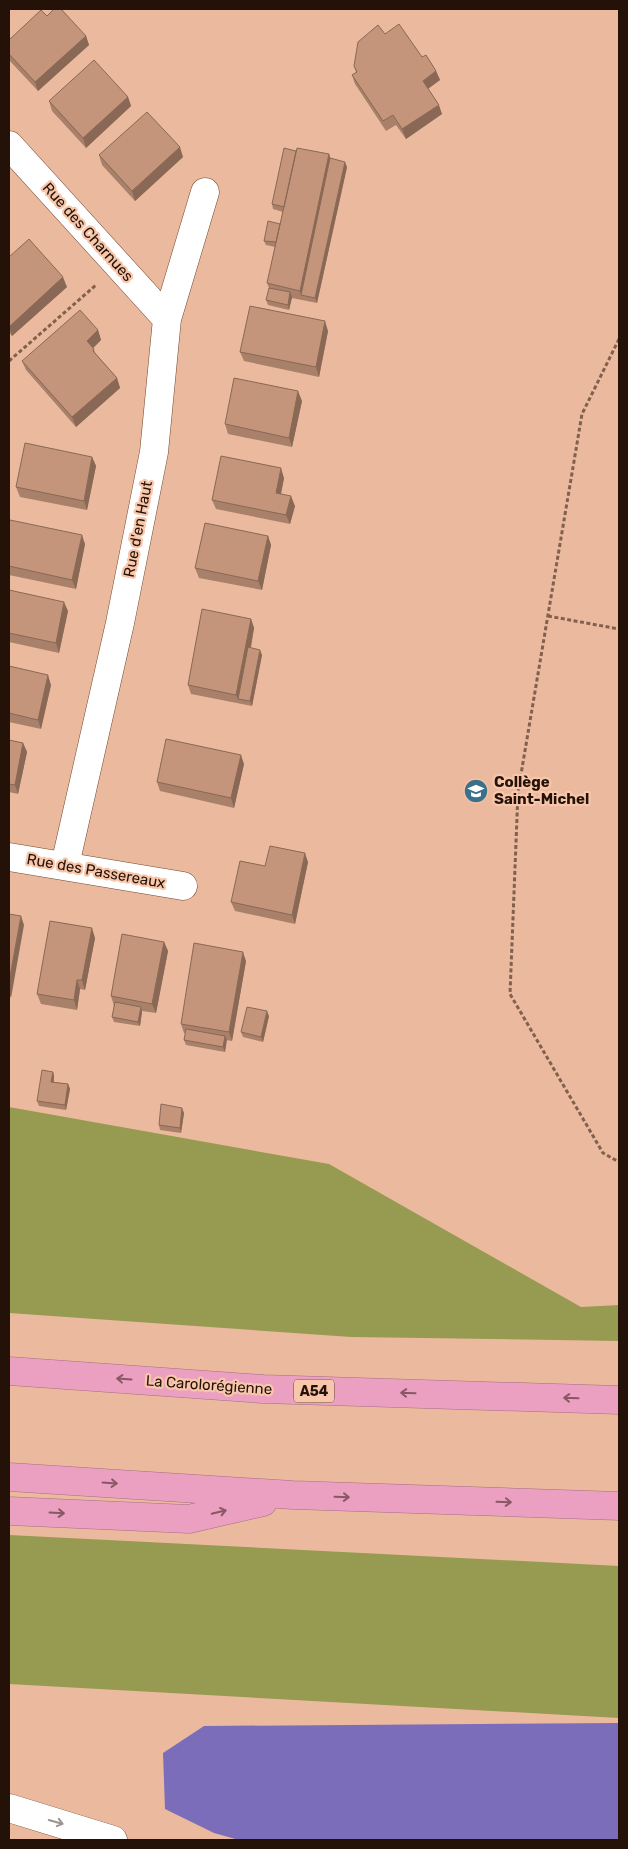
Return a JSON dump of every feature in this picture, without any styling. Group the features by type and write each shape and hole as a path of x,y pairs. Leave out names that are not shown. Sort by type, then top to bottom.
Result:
{"highway":[{"name":"La Carolorégienne","path":"9,1371 263,1389 619,1400"},
{"path":"9,1477 293,1495 619,1506"},
{"path":"9,1511 188,1519 293,1495"}],"street":[{"name":"Rue des Charnues","path":"9,145 168,319"},
{"name":"Rue d'en Haut","path":"65,865 120,623 154,452 168,319 205,192"},
{"name":"Rue des Passereaux","path":"9,856 183,886"},
{"path":"9,1808 113,1840"}],"path":[{"path":"9,361 118,265"},
{"path":"619,339 582,414 518,792 510,994 603,1153 619,1162"},
{"path":"548,616 619,629"}],"green space":[{"path":"9,1107 329,1164 581,1307 619,1305 619,1341 351,1337 9,1313"},
{"path":"9,1535 619,1566 619,1718 9,1684"}],"shaded area":[{"path":"619,1723 619,1840 239,1840 214,1833 165,1809 163,1753 204,1726"}],"building":[{"path":"54,9 61,9 86,36 35,82 9,54 9,40 41,10 47,16"},
{"path":"399,24 422,57 426,55 436,71 423,81 439,105 402,129 393,115 383,121 352,75 357,72 354,66 358,42 378,25 385,34"},
{"path":"94,60 128,97 83,138 49,101"},
{"path":"147,112 180,147 132,191 99,155"},
{"path":"284,148 296,151 284,207 272,204"},
{"path":"297,148 329,154 300,291 267,283"},
{"path":"330,158 345,162 315,298 301,295"},
{"path":"268,221 280,224 276,242 264,241"},
{"path":"29,239 63,277 9,327 9,257"},
{"path":"269,288 290,292 288,305 266,300"},
{"path":"250,306 325,321 316,367 240,352"},
{"path":"80,310 98,330 87,341 94,349 93,351 117,378 72,417 22,361"},
{"path":"234,378 298,391 289,438 225,424"},
{"path":"25,443 92,457 84,501 16,487"},
{"path":"221,456 281,468 276,493 291,496 286,515 212,500"},
{"path":"10,520 82,535 72,580 9,566"},
{"path":"205,523 268,536 258,581 195,568"},
{"path":"9,590 64,602 56,643 9,633"},
{"path":"202,609 251,619 236,695 188,685"},
{"path":"248,647 260,650 250,701 238,699"},
{"path":"9,666 48,675 38,720 9,713"},
{"path":"166,739 241,755 231,798 157,782"},
{"path":"9,740 23,743 15,785 9,784"},
{"path":"270,846 305,853 292,915 231,902 240,861 265,866"},
{"path":"9,914 21,916 9,982"},
{"path":"50,921 92,928 82,980 77,980 74,1000 37,994"},
{"path":"122,934 164,942 152,1004 111,996"},
{"path":"194,943 243,952 229,1032 181,1024"},
{"path":"115,1002 141,1007 138,1022 112,1017"},
{"path":"247,1007 267,1011 261,1037 241,1032"},
{"path":"186,1029 225,1036 223,1047 184,1040"},
{"path":"42,1070 53,1072 51,1082 68,1084 65,1105 37,1101"},
{"path":"161,1104 182,1108 180,1128 159,1125"}],"place":[{"name":"Collège Saint-Michel","path":"476,791"}]}
